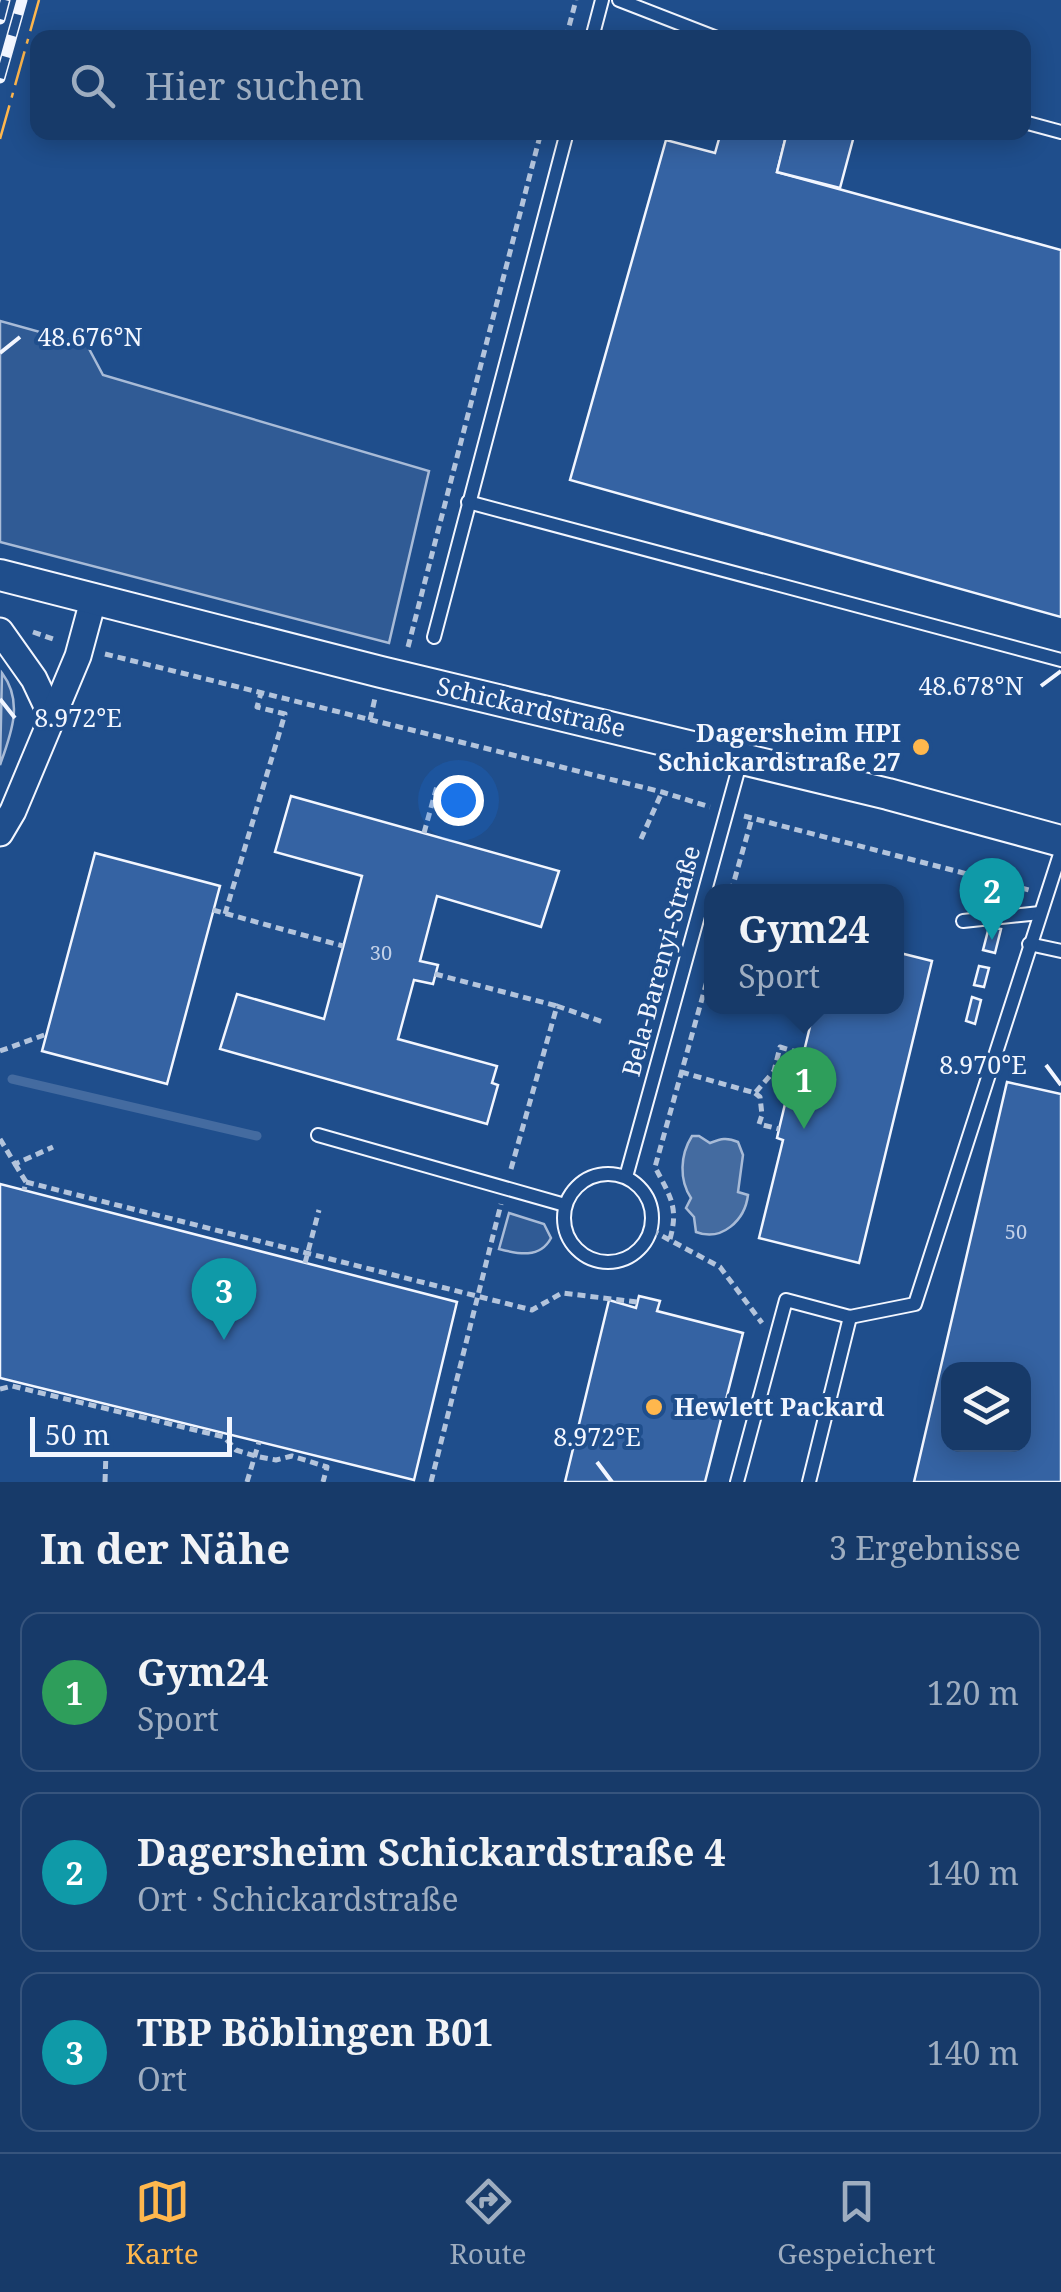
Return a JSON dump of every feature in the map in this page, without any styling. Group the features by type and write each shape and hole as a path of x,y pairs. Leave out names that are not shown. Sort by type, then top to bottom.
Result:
{"street":[{"name":"Schickardstraße","path":"0,575 1061,841"},
{"path":"0,832 13,810 80,648 94,597"},
{"path":"5,637 34,678 52,717"}],"lane":[{"path":"594,30 602,0"},
{"path":"619,0 696,30"},
{"path":"1031,124 1061,132"},
{"path":"434,637 565,140"},
{"path":"468,502 1061,660"},
{"name":"Bela-Barenyi-Straße","path":"706,884 742,758"},
{"path":"737,1482 786,1300 850,1317 915,1304 1061,852"},
{"name":"Bela-Barenyi-Straße","path":"626,1177 704,892"},
{"path":"963,921 1040,912"},
{"path":"1029,944 1061,951"},
{"path":"318,1135 566,1205"},
{"path":"592,1176 626,1177 642,1189 649,1202 651,1230 636,1252 612,1262 584,1255 566,1231 566,1205 580,1183 592,1176"},
{"path":"809,1482 850,1317"}],"path":[{"path":"568,30 576,0"},
{"path":"408,647 539,140"},
{"path":"5,637 27,630 80,648 662,792 1047,894"},
{"path":"224,914 286,714 257,707 260,694"},
{"path":"424,833 437,786"},
{"path":"641,840 662,792"},
{"path":"734,884 752,818"},
{"path":"213,910 343,946"},
{"path":"435,974 604,1022"},
{"path":"670,1239 676,1219 674,1207 655,1168 704,992"},
{"path":"431,1482 505,1188 557,1006"},
{"path":"0,1050 47,1034"},
{"path":"755,1093 774,1070 780,1048 803,1054"},
{"path":"681,1072 755,1093 762,1115 759,1124 779,1129"},
{"path":"0,1139 25,1186 532,1310 562,1293 637,1302"},
{"path":"15,1164 53,1147"},
{"path":"305,1263 320,1210"},
{"path":"651,1230 720,1267 775,1342"},
{"path":"0,1389 12,1386 224,1437 236,1450 255,1456 276,1460 292,1456 326,1468 323,1482"},
{"path":"247,1482 259,1442"},
{"path":"105,1482 106,1452"}],"shaded area":[{"path":"0,321 87,345 103,375 429,471 389,643 0,542"},
{"path":"2,673 13,695 14,707 0,765"},
{"path":"692,1136 710,1143 730,1139 738,1142 743,1155 738,1192 748,1195 746,1204 731,1227 715,1234 696,1232 694,1217 686,1208 691,1198 682,1167"},
{"path":"509,1213 544,1224 551,1238 546,1245 528,1253 499,1249"}],"building":[{"path":"666,140 715,153 719,140 785,140 777,172 1061,250 1061,617 570,480"},
{"path":"785,140 853,140 840,188 777,172"},
{"path":"291,796 559,871 541,927 437,896 420,961 438,965 433,984 414,980 398,1039 497,1066 492,1083 498,1085 487,1124 220,1049 237,994 324,1019 362,876 275,852"},
{"path":"95,853 220,886 167,1084 42,1051"},
{"path":"989,927 1001,929 995,953 983,950"},
{"path":"904,954 932,961 859,1263 759,1238 783,1140 777,1138 786,1100 792,1101 813,1014 904,1014"},
{"path":"979,966 989,968 984,987 974,985"},
{"path":"972,997 981,1000 975,1024 966,1021"},
{"path":"1007,1082 1061,1094 1061,1482 914,1482 941,1366 941,1452 1031,1452 1031,1362 942,1362"},
{"path":"0,1184 457,1302 414,1480 0,1378"},
{"name":"Hewlett Packard","path":"639,1296 660,1301 657,1311 743,1333 705,1482 565,1482 609,1300 636,1308"}],"waterway":[{"path":"12,1079 257,1136"}],"railway":[{"path":"0,19 5,0"},
{"path":"0,78 22,0"}],"power":[{"path":"31,30 39,0"},
{"path":"0,139 30,32"}],"place":[{"name":"Dagersheim HPI Schickardstraße 27","path":"921,747"},
{"name":"Dagersheim Schickardstraße 4","path":"992,940"},
{"name":"Gym24","path":"804,1129"},
{"name":"TBP Böblingen B01","path":"224,1340"},
{"name":"Hewlett Packard","path":"654,1407"}]}
